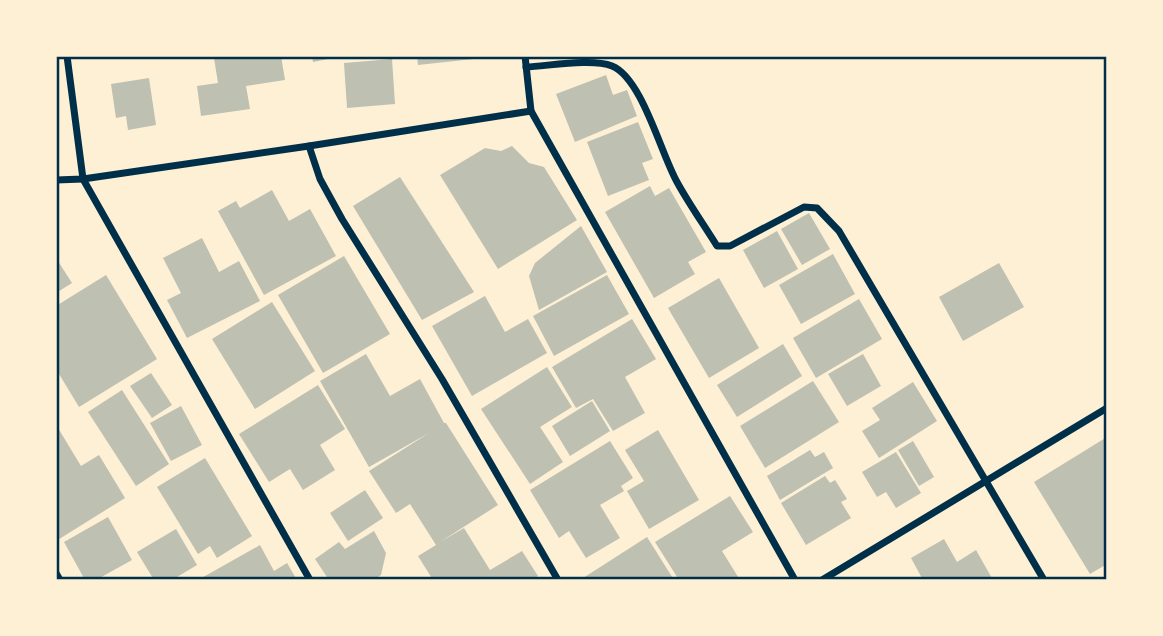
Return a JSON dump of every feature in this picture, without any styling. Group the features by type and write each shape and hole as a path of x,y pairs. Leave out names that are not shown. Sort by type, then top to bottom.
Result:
{"street":[{"path":"67,56 83,179 310,580"},
{"path":"525,56 531,111 795,580"},
{"path":"526,67 597,62 614,67 627,77 677,181 717,246 730,246 804,207 817,208 839,231 1044,580"},
{"path":"56,180 83,179 531,111"},
{"path":"309,146 320,179 342,219 442,379 558,580"},
{"path":"822,580 1107,408"},
{"path":"56,573 60,580"}],"building":[{"path":"281,56 285,80 246,86 250,109 201,116 197,86 218,83 214,58"},
{"path":"312,56 337,56 338,57 313,62"},
{"path":"417,56 483,56 483,58 418,65"},
{"path":"392,59 395,104 347,108 344,63"},
{"path":"606,75 613,95 627,90 637,116 575,142 556,94"},
{"path":"149,78 156,125 128,130 126,116 116,118 111,84"},
{"path":"638,122 653,159 642,163 649,180 608,196 587,142"},
{"path":"512,146 529,163 544,167 577,220 498,269 440,175 485,148 501,151"},
{"path":"400,177 474,292 422,320 353,206"},
{"path":"650,186 655,196 669,188 706,252 688,262 695,274 654,298 605,212"},
{"path":"272,190 289,221 310,209 336,256 264,295 218,211 236,201 240,208"},
{"path":"809,213 830,249 802,265 781,229"},
{"path":"581,226 607,272 539,310 529,276 535,263"},
{"path":"777,231 798,269 764,288 743,250"},
{"path":"202,238 219,272 239,261 260,301 187,338 167,300 181,293 163,258"},
{"path":"833,254 855,294 801,324 779,285"},
{"path":"344,256 390,334 323,373 278,295"},
{"path":"56,258 72,283 56,293"},
{"path":"999,263 1024,307 963,341 939,297"},
{"path":"106,275 157,359 79,407 56,369 56,306"},
{"path":"607,275 629,314 554,356 533,316"},
{"path":"719,278 759,348 709,378 668,308"},
{"path":"485,296 505,332 528,319 547,353 472,396 432,326"},
{"path":"859,299 882,339 816,378 793,338"},
{"path":"272,302 315,371 255,409 212,339"},
{"path":"632,319 656,359 625,377 645,413 613,431 593,399 576,408 552,367"},
{"path":"783,344 802,376 737,417 717,385"},
{"path":"366,354 390,396 420,379 444,423 498,505 440,542 464,528 490,570 522,551 538,576 531,580 433,580 418,556 436,545 410,504 396,513 369,471 429,433 369,467 320,381"},
{"path":"863,354 881,386 847,406 828,374"},
{"path":"547,367 572,407 540,427 563,462 530,484 481,409"},
{"path":"151,373 172,405 152,418 130,386"},
{"path":"813,381 839,422 765,468 740,426"},
{"path":"913,382 937,421 879,458 862,431 880,420 872,408"},
{"path":"318,385 345,429 320,445 335,470 303,490 290,469 269,482 239,434"},
{"path":"122,390 169,464 136,486 88,412"},
{"path":"592,401 610,431 570,456 552,426"},
{"path":"181,406 202,445 171,461 150,423"},
{"path":"58,428 81,466 99,455 125,498 56,541 56,429"},
{"path":"658,430 699,500 649,529 627,491 644,481 625,450"},
{"path":"1107,437 1107,564 1090,574 1034,482"},
{"path":"610,441 633,478 621,486 624,491 600,505 620,538 586,558 569,531 559,538 530,490"},
{"path":"913,441 934,477 919,486 898,450"},
{"path":"810,450 815,457 824,452 833,468 780,500 767,476"},
{"path":"896,452 921,493 896,508 886,492 877,497 862,472"},
{"path":"205,458 252,536 217,558 210,546 198,554 157,487"},
{"path":"825,476 830,483 835,480 847,499 841,502 851,518 806,545 781,503"},
{"path":"365,490 383,518 348,541 330,513"},
{"path":"730,496 753,532 722,551 740,580 679,580 655,542"},
{"path":"108,517 132,560 96,580 85,580 64,542"},
{"path":"176,529 197,565 172,580 154,580 137,552"},
{"path":"374,531 386,553 381,575 373,580 329,580 315,559 339,542 345,549"},
{"path":"647,537 674,580 580,580"},
{"path":"944,539 957,562 976,550 993,580 923,580 911,558"},
{"path":"260,545 274,571 287,563 297,580 198,580"}]}
